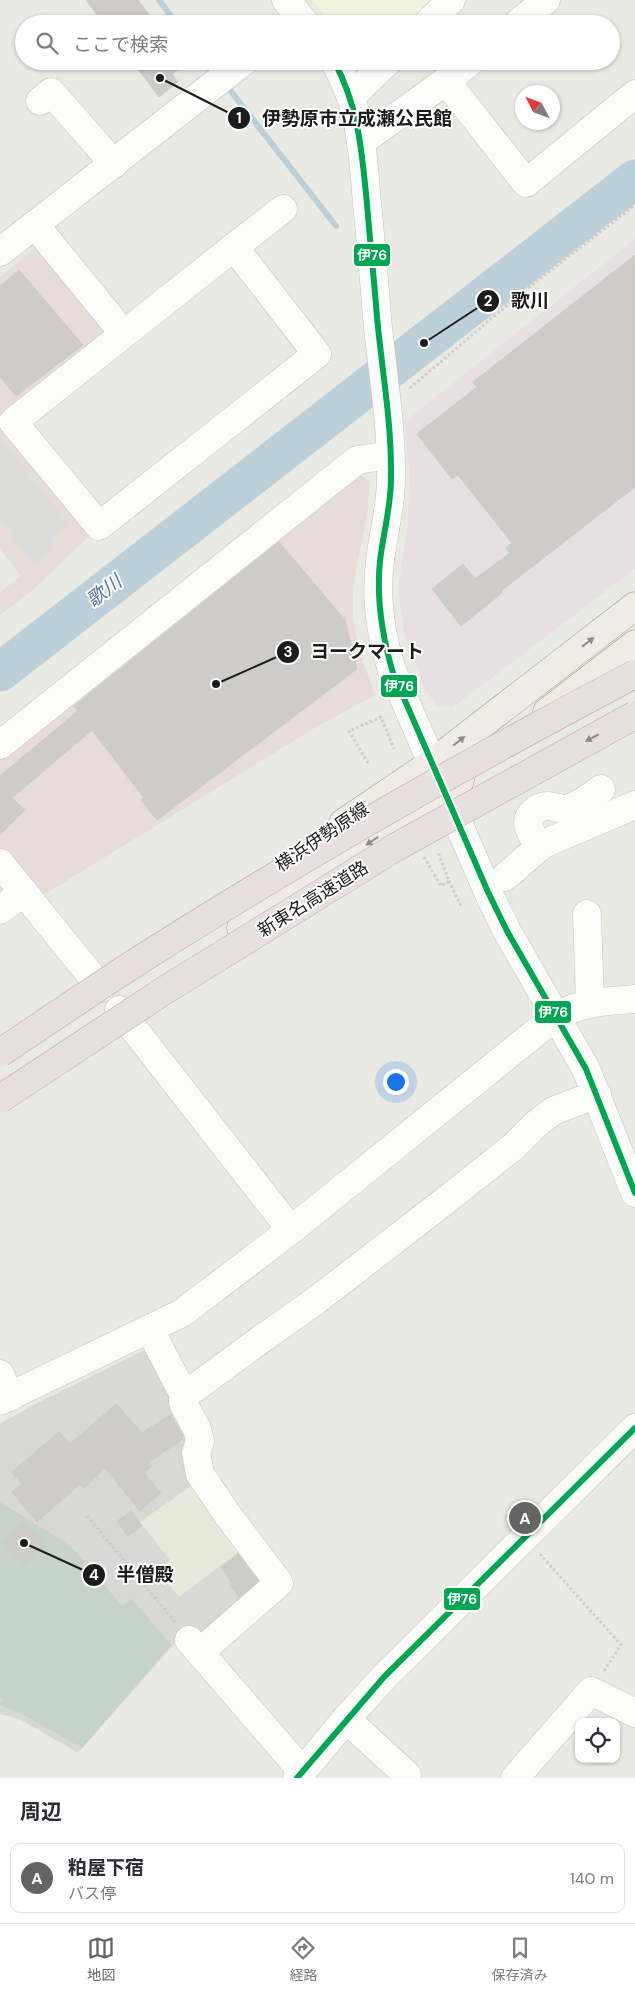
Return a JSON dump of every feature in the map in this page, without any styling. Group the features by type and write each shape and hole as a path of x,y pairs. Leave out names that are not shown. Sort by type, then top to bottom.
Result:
{"highway":[{"name":"新東名高速道路","path":"0,1054 139,961 383,813 635,674"},
{"name":"新東名高速道路","path":"0,1099 162,992 396,847 635,715"}],"main road":[{"name":"横浜伊勢原線","path":"0,1054 101,988 432,763 635,606"},
{"name":"横浜伊勢原線","path":"0,1088 444,792 635,644"}],"street":[{"path":"435,15 451,0"},
{"path":"528,15 546,0"},
{"path":"0,252 233,70"},
{"path":"339,70 352,96 362,142 378,328 387,406 391,501 380,562 378,596 380,624 393,673 488,892 507,931 582,1060 635,1193"},
{"path":"352,96 379,70"},
{"path":"362,142 460,70"},
{"path":"446,81 526,183 635,94"},
{"path":"51,92 114,164"},
{"path":"234,248 317,354 99,526 13,422 283,209"},
{"path":"35,226 124,334"},
{"path":"0,745 358,460 390,455"},
{"path":"540,848 527,826 532,812 539,807 547,805 564,809 571,807 601,790"},
{"path":"505,877 540,848 573,830 635,805"},
{"path":"0,862 101,988"},
{"path":"0,910 24,892"},
{"path":"587,914 590,1002"},
{"path":"3,1391 150,1330 182,1314 291,1230 556,1016 570,1007 590,1002 635,999"},
{"path":"119,1010 291,1230"},
{"path":"184,1393 195,1388 318,1299 512,1147 553,1111 597,1094"},
{"path":"150,1330 184,1393 183,1403 197,1429 200,1441 196,1453 200,1474 227,1514 279,1583 194,1645 299,1775 384,1677 524,1536 635,1428"},
{"path":"515,1778 591,1691 635,1713"},
{"path":"346,1719 407,1775"}],"path":[{"path":"387,406 519,295 635,205"},
{"path":"368,763 349,731 381,718 394,748"},
{"path":"438,852 462,908"},
{"path":"424,857 441,886 449,881"},
{"path":"87,1516 194,1645"},
{"path":"524,1536 621,1645 591,1691"}],"shaded area":[{"path":"312,0 439,0 424,15 324,15"},
{"path":"635,239 635,569 452,708 436,705 423,686 404,632 398,588 408,523 409,472 405,421"},
{"path":"34,249 44,250 107,327 105,337 1,420 89,536 34,589 0,615 0,592 21,576 0,549 0,277"},
{"path":"0,438 69,523 57,535 46,554 34,564 0,520"},
{"path":"356,473 370,481 367,517 353,590 353,617 359,650 375,695 313,729 42,896 0,925 0,730"},
{"path":"151,1347 269,1578 203,1643 176,1642 78,1753 21,1720 0,1714 0,1424 33,1405"},
{"path":"198,1481 245,1547 179,1597 167,1583 160,1568 170,1560 140,1522"},
{"path":"0,1502 63,1541 75,1551 122,1606 132,1599 171,1645 82,1748 22,1714 0,1705 3,1698 0,1697"}],"building":[{"path":"86,0 138,0 149,15 97,15"},
{"path":"139,70 177,70 172,74 178,82 159,97"},
{"path":"635,255 635,487 501,591 502,593 461,626 432,589 463,564 475,579 510,553 506,548 512,543 458,475 452,479 417,434 477,387 473,382"},
{"path":"19,270 83,345 16,396 0,377 0,286"},
{"path":"279,542 345,620 357,669 157,820 141,800 144,798 92,730 12,798 25,810 0,835 0,777 2,774 78,711 74,706"},
{"path":"116,1404 142,1433 170,1415 182,1435 183,1439 149,1462 152,1466 144,1473 161,1493 140,1511 105,1468 84,1488 80,1484 37,1522 12,1492 22,1484 12,1472 59,1432 70,1444"},
{"path":"131,1511 142,1526 128,1536 117,1521"},
{"path":"24,1522 45,1543 24,1565 2,1543"},
{"path":"238,1554 258,1581 239,1597 230,1585 233,1584 221,1568"}],"waterway":[{"path":"159,0 170,15"},
{"path":"226,85 336,226"},
{"name":"歌川","path":"0,672 635,179"}],"transit line":[{"name":"伊76","path":"338,70 354,113 361,148 388,418 391,489 380,561 379,604 389,659 393,673 488,892 507,931 586,1069 635,1193"},
{"name":"伊76","path":"297,1778 384,1677 635,1428"}],"place":[{"name":"伊勢原市立成瀬公民館","path":"160,78"},
{"name":"歌川","path":"424,343"},
{"name":"ヨークマート","path":"216,684"},
{"name":"粕屋下宿","path":"525,1518"},
{"name":"半僧殿","path":"24,1543"}]}
